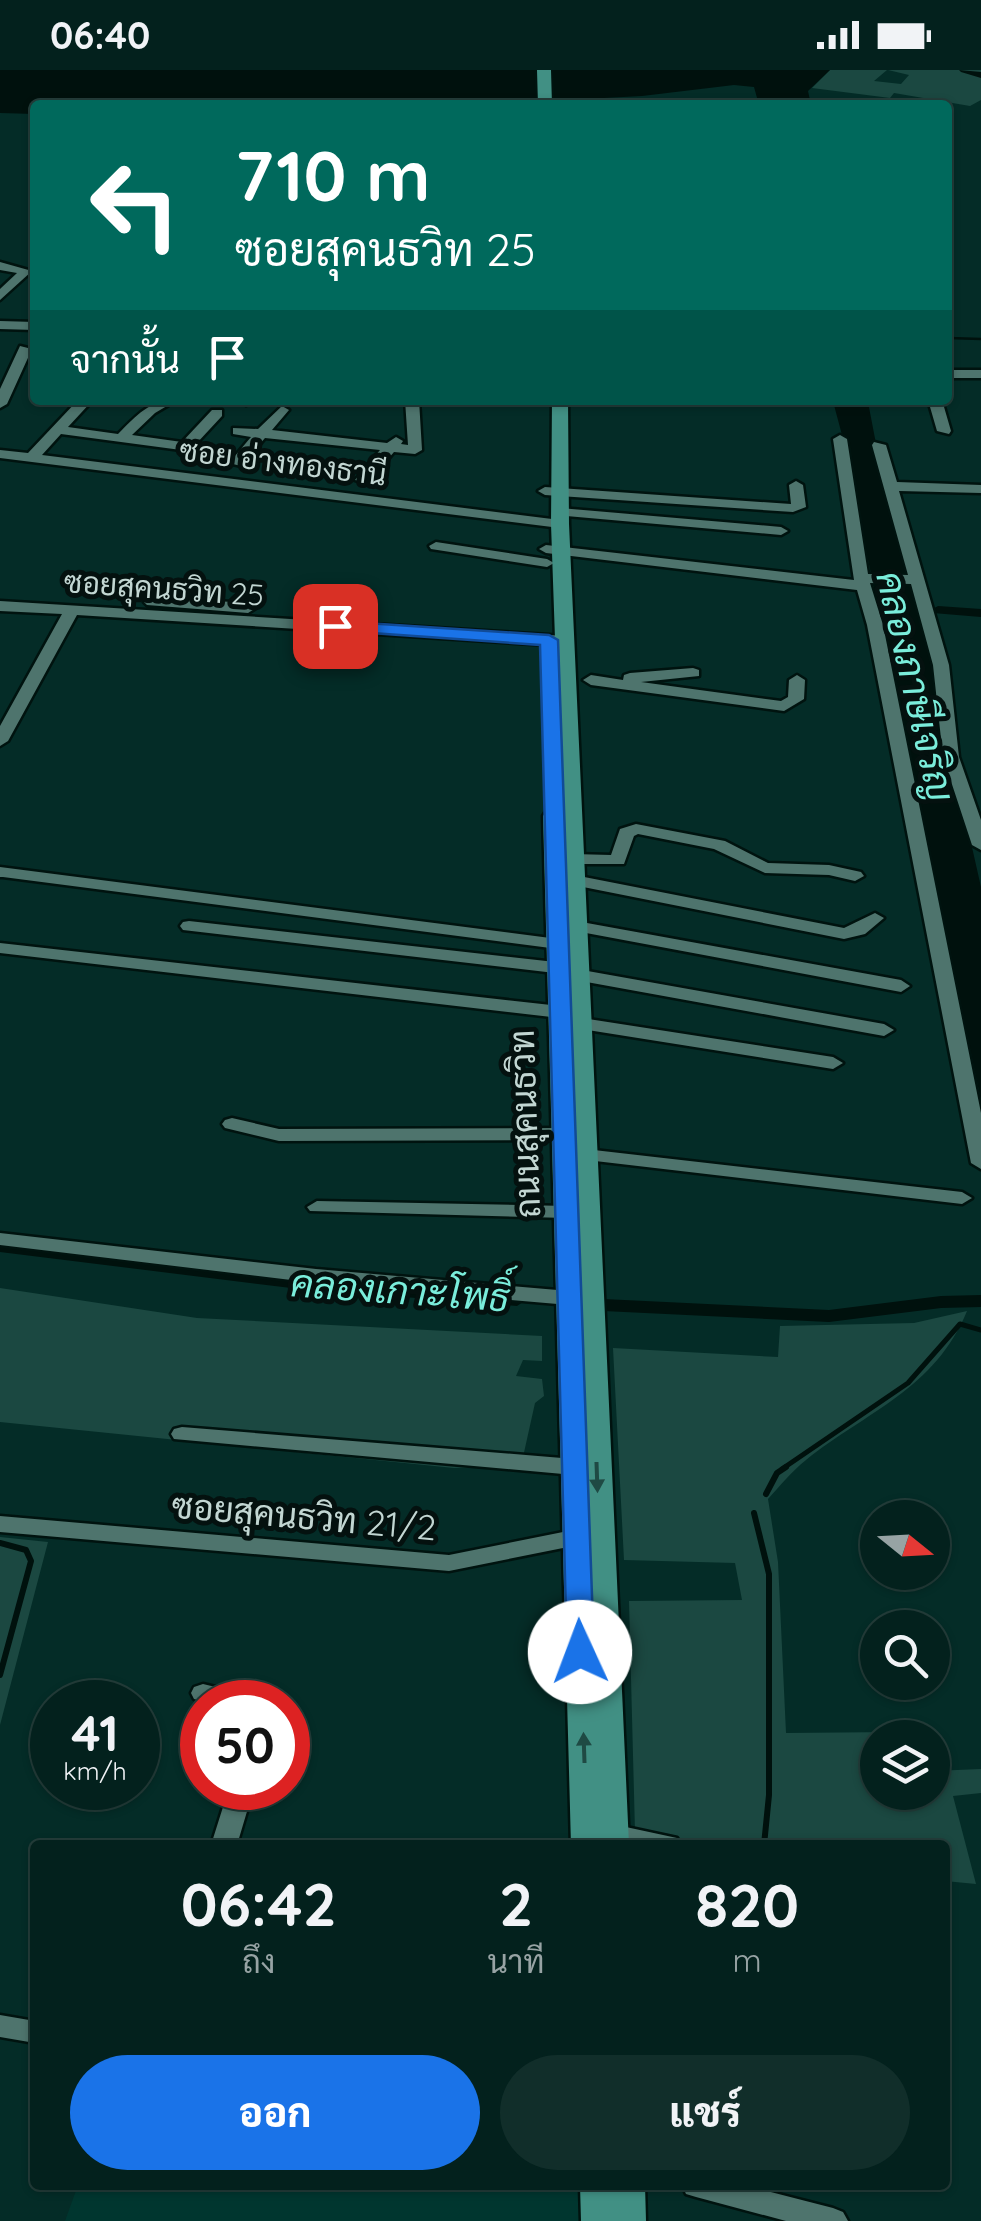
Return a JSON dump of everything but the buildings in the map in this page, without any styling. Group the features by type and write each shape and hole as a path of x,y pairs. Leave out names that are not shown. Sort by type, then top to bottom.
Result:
{"main road":[{"path":"544,70 546,100"},
{"name":"ถนนสุคนธวิท","path":"545,405 570,957 571,1018 564,1134 574,1467 588,1535 613,1840"},
{"name":"ถนนสุคนธวิท","path":"553,526 560,405"},
{"name":"ถนนสุคนธวิท","path":"557,640 579,680 570,957"},
{"name":"ถนนสุคนธวิท","path":"571,1018 586,1155 587,1840"},
{"path":"598,2190 599,2221"},
{"path":"627,2190 628,2221"}],"street":[{"path":"0,266 26,271 0,296"},
{"path":"0,325 30,326"},
{"path":"0,404 24,349"},
{"path":"952,374 981,374"},
{"path":"31,458 82,405"},
{"path":"120,438 160,405"},
{"path":"362,480 414,421 412,405"},
{"path":"936,405 944,432"},
{"path":"236,463 282,410"},
{"path":"185,447 216,412"},
{"path":"59,430 211,450"},
{"path":"238,431 389,450"},
{"path":"840,439 864,581 981,1162"},
{"path":"880,445 942,665 951,757 981,843"},
{"name":"ซอย อ่างทองธานี","path":"0,454 553,526"},
{"path":"436,546 553,526 797,508 796,486"},
{"path":"891,486 981,489"},
{"path":"553,526 781,531"},
{"path":"553,526 864,581 916,580"},
{"path":"0,592 262,609 258,622"},
{"name":"ซอยสุคนธวิท 25","path":"0,606 557,640"},
{"path":"0,741 72,610"},
{"path":"579,680 693,672"},
{"path":"579,680 784,706 796,699 796,680"},
{"path":"573,869 618,860 626,833 636,829 720,844 766,868 829,870 855,876"},
{"path":"573,869 844,934 859,930 875,918"},
{"path":"3,872 570,957 884,1030"},
{"path":"189,926 900,986"},
{"path":"0,948 571,1018 833,1062"},
{"path":"232,1124 279,1135 564,1134"},
{"path":"586,1155 962,1198"},
{"path":"316,1208 567,1212"},
{"path":"0,1239 316,1276 569,1298"},
{"path":"182,1434 574,1467"},
{"name":"ซอยสุคนธวิท 21/2","path":"0,1524 450,1563 588,1535"},
{"path":"225,1840 234,1810"},
{"path":"0,2026 30,2031"},
{"path":"715,2190 833,2221"}],"shaded area":[{"path":"830,70 887,70 874,81 901,84 909,75 888,70 981,70 981,100 970,106 894,93 890,98 812,88"},
{"path":"0,1288 197,1318 542,1336 542,1361 523,1360 516,1376 542,1379 544,1396 535,1403 521,1466 454,1468 0,1422"},
{"path":"967,1311 953,1338 918,1380 806,1460 768,1499 778,1562 786,1733 860,1732 860,1810 950,1810 950,1770 981,1769 981,1793 953,1796 976,1884 950,1881 950,1840 671,1840 635,1832 629,1601 742,1600 735,1563 624,1560 613,1348 778,1357 780,1326 914,1323"},
{"path":"0,1537 48,1542 0,1725"},
{"path":"76,2190 582,2190 584,2221 65,2221"}],"water":[{"path":"0,70 830,70 808,91 810,100 758,100 754,87 734,85 566,100 30,100 30,114 0,113"},
{"name":"คลองภาษีเจริญ","path":"834,405 869,405 887,501 896,511 981,887 981,1101"}],"waterway":[{"path":"964,70 981,75"},
{"path":"952,338 981,339"},
{"name":"คลองภาษีเจริญ","path":"938,610 981,613"},
{"name":"คลองเกาะโพธิ์","path":"0,1246 291,1282 517,1300"},
{"name":"คลองเกาะโพธิ์","path":"583,1304 829,1316 981,1301"},
{"path":"782,1469 908,1383 960,1324 981,1330"},
{"path":"766,1494 777,1473 786,1467"},
{"path":"754,1513 769,1574 769,1795 764,1840"},
{"path":"0,1543 26,1550 31,1561 0,1675"}],"route":[{"path":"335,626 549,640 580,1652"}]}
